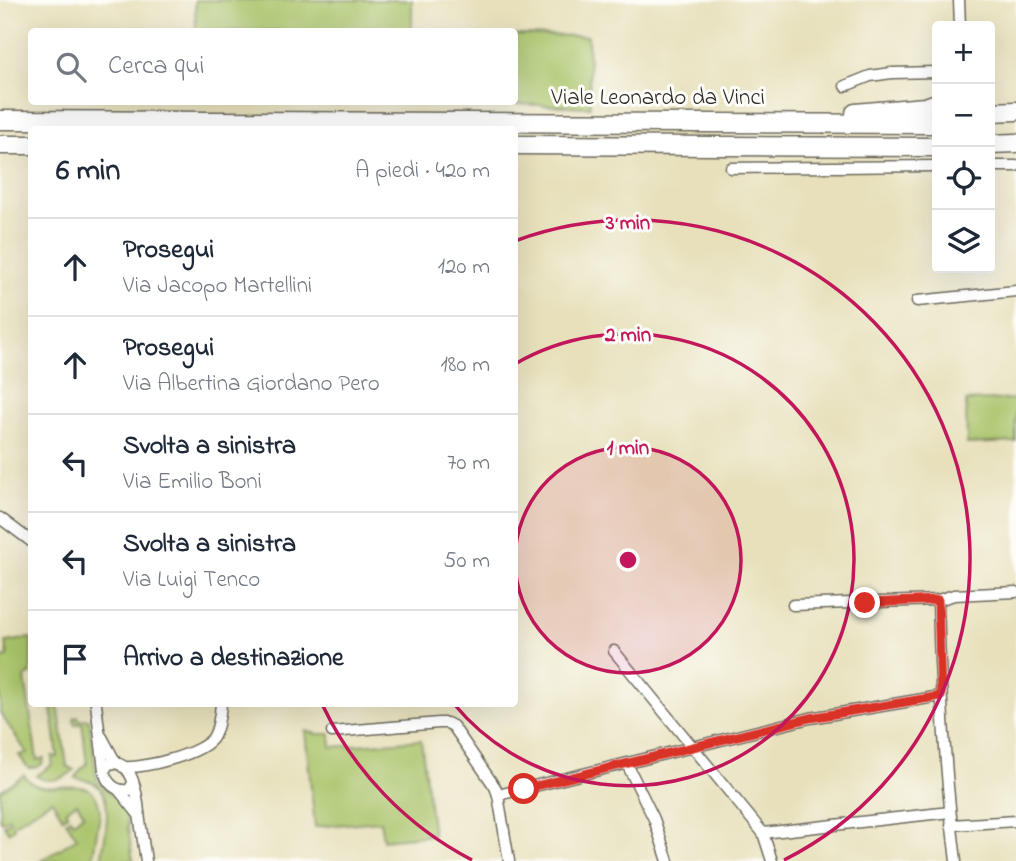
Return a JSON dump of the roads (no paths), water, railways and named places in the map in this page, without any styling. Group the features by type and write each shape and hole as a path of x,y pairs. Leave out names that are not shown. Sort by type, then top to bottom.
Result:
{"highway":[{"path":"803,123 862,112 932,105"},
{"path":"995,112 1016,111"},
{"name":"Viale Leonardo da Vinci","path":"0,120 932,124"},
{"path":"995,123 1016,123"},
{"path":"0,145 28,145"},
{"name":"Viale Leonardo da Vinci","path":"518,145 932,147"}],"street":[{"path":"960,0 960,21"},
{"path":"845,86 870,76 892,72 932,72"},
{"path":"731,168 932,166"},
{"path":"995,166 1016,166"},
{"path":"917,301 1016,291"},
{"path":"0,518 28,539"},
{"path":"793,606 938,600 954,595 1016,592"},
{"path":"938,600 941,696 956,861"},
{"path":"614,651 762,832 772,861"},
{"path":"498,795 810,718 941,696"},
{"path":"96,707 107,779 139,815"},
{"path":"104,770 108,764 131,767 149,764 202,747 214,738 221,707"},
{"path":"332,732 447,723 457,731 495,787 509,861"},
{"path":"100,733 119,765 134,782 146,861"},
{"path":"118,789 129,790 142,769 149,764"},
{"path":"627,764 654,819 668,861"},
{"path":"762,832 950,812"},
{"path":"951,825 1016,821"}]}
